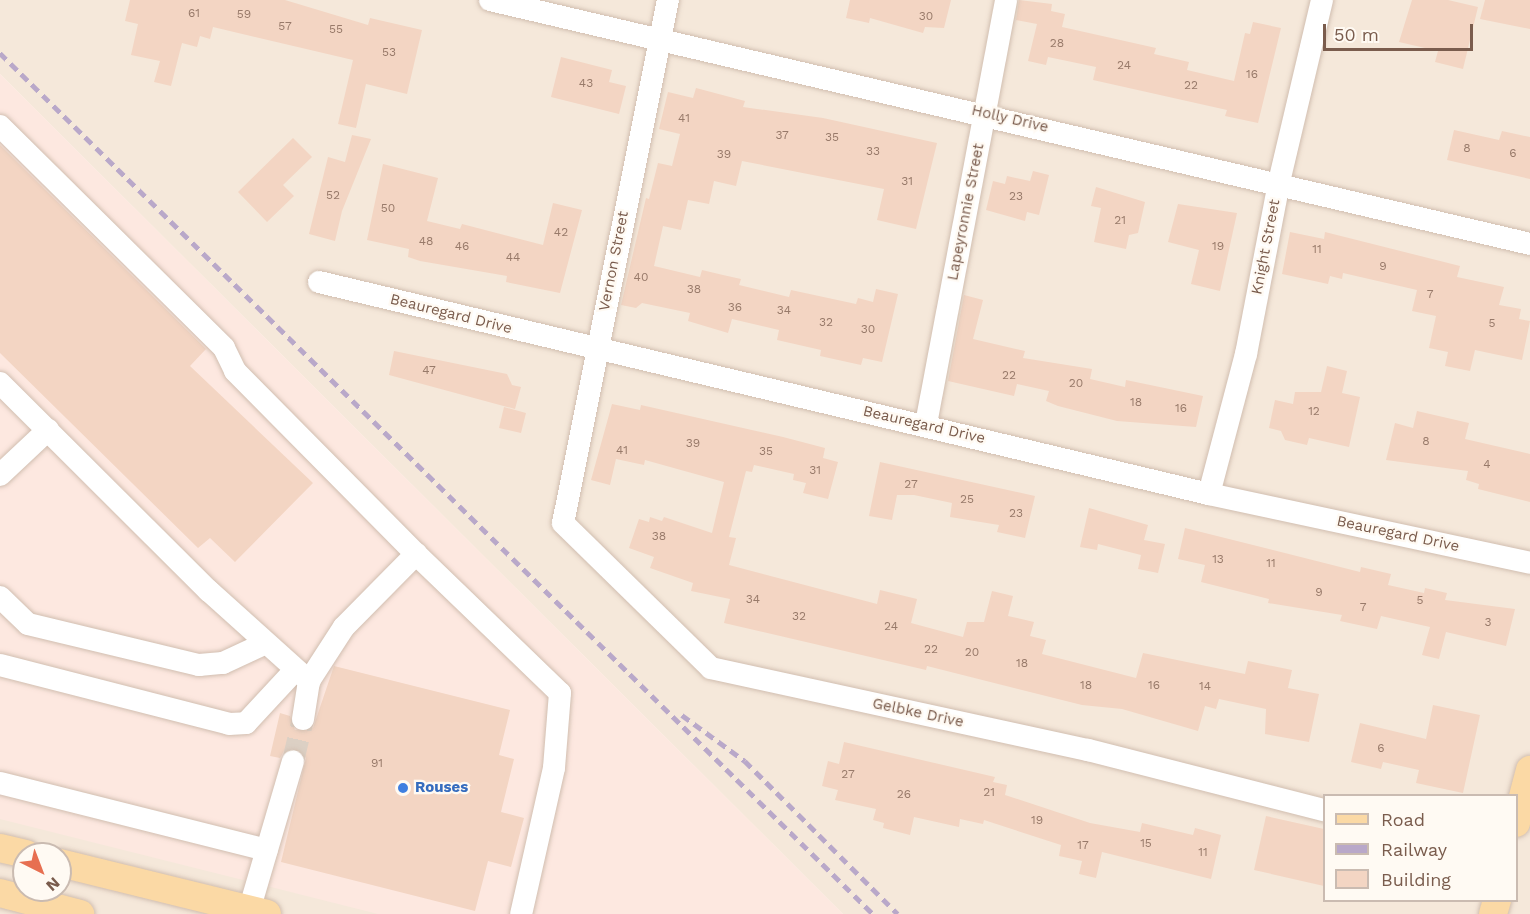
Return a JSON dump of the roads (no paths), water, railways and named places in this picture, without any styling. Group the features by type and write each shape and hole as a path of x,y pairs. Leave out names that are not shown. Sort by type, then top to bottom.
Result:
{"main road":[{"path":"1518,815 1530,770"},
{"path":"72,865 255,912"},
{"path":"0,893 27,910 80,914"}],"street":[{"name":"Holly Drive","path":"490,0 985,113 1530,243"},
{"name":"Vernon Street","path":"563,524 596,349 668,0"},
{"name":"Lapeyronnie Street","path":"926,424 1006,0"},
{"name":"Knight Street","path":"1209,494 1246,354 1279,182 1322,0"},
{"path":"0,126 224,348 235,371 416,554 560,693 554,768 520,914"},
{"name":"Beauregard Drive","path":"319,282 596,349 926,424 1209,494 1530,563"},
{"path":"2,390 48,430 264,644 302,675 303,719"},
{"path":"0,475 48,430"},
{"name":"Gelbke Drive","path":"563,524 711,668 1088,750 1323,810"},
{"path":"0,665 229,724 246,723 302,675 344,627 416,554"},
{"path":"0,597 28,624 199,665 223,663 264,644"},
{"path":"255,912 267,850 293,761"},
{"path":"0,783 267,850"}],"tunnel":[{"path":"293,761 303,719"}],"railway":[{"path":"0,53 873,914"},
{"path":"682,715 745,761 898,914"}],"place":[{"name":"Rouses","path":"403,788"}]}
